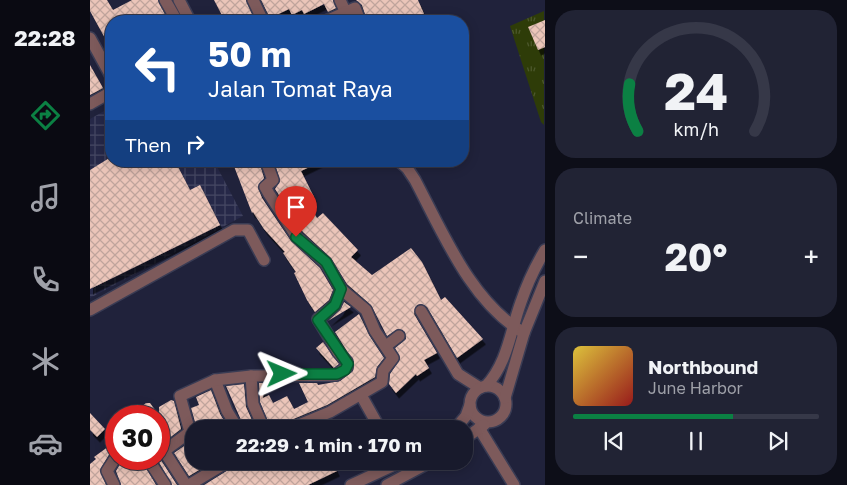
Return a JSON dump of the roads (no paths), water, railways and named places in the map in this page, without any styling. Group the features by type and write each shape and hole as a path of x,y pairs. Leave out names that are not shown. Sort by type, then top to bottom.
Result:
{"street":[{"path":"165,0 174,15"},
{"path":"179,0 187,15"},
{"path":"253,0 260,15"},
{"path":"340,0 346,13"},
{"path":"341,15 355,8 358,15"},
{"path":"90,38 105,65"},
{"path":"90,104 105,95"},
{"path":"269,167 273,180 265,187 296,237 326,262 341,289 366,310 375,331 394,357 382,371 383,382 330,412 311,420"},
{"path":"406,167 478,293 513,327 524,334"},
{"path":"90,310 234,230 248,230 264,260"},
{"path":"463,420 466,416 472,395 495,376 506,356 513,327 532,272 544,250"},
{"path":"473,432 483,425 497,420 504,413 505,398 524,334 544,281"},
{"path":"213,470 187,485 164,451 190,432 180,396 215,380 251,376 336,375 345,370 347,362 338,352 318,320 335,305 341,289"},
{"path":"421,311 458,374 483,387 496,388 505,398"},
{"path":"386,346 399,336"},
{"path":"251,376 253,404 260,420"},
{"path":"215,380 233,420"},
{"path":"361,394 375,420"},
{"path":"470,405 475,416 483,425 514,485"},
{"path":"108,470 114,485"},
{"path":"155,470 165,485"},
{"path":"352,485 383,470"},
{"path":"387,485 415,470"}]}
